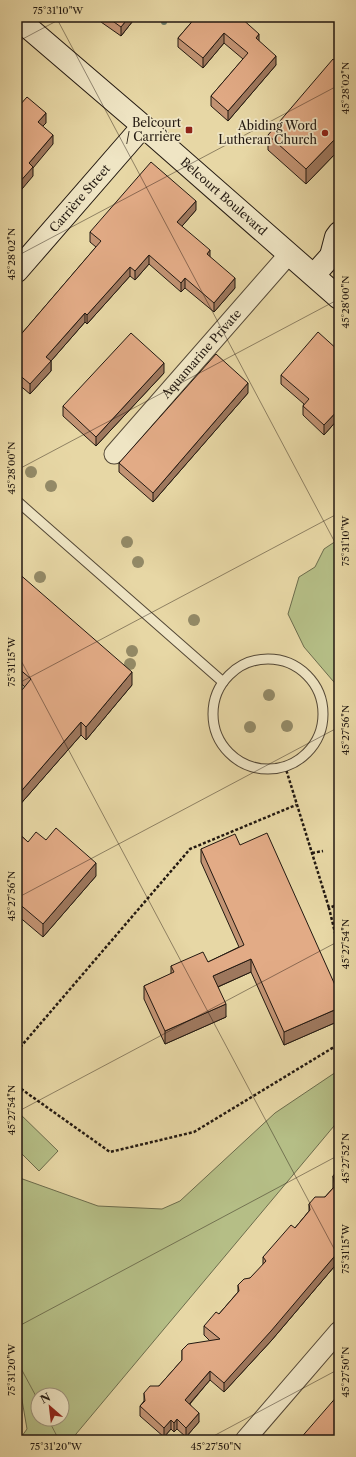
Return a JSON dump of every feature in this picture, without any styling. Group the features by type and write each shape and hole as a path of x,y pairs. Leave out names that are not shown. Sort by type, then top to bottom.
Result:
{"street":[{"name":"Belcourt Boulevard","path":"17,18 339,298"},
{"name":"Carrière Street","path":"17,271 143,126"},
{"path":"314,275 335,254 336,237 339,233"},
{"name":"Aquamarine Private","path":"114,454 289,254"},
{"path":"245,1440 339,1331"}],"lane":[{"path":"17,501 223,682"},
{"path":"261,659 278,660 295,666 308,676 318,691 322,707 321,725 314,742 302,757 285,766 266,768 247,765 231,755 219,740 213,722 213,703 223,682 230,674 245,664 261,659"}],"path":[{"path":"285,766 329,908 339,949"},
{"path":"17,1051 190,849 296,805"},
{"path":"312,854 323,851"},
{"path":"329,908 339,904"},
{"path":"17,1086 110,1152 194,1132 339,1044"}],"green space":[{"path":"339,539 339,688 304,647 288,614 299,577 315,567 324,549"},
{"path":"339,1070 339,1120 71,1440 19,1440 27,1429 17,1371 17,1177 98,1206 162,1209 180,1201 275,1113"},
{"path":"17,1111 58,1151 39,1171 17,1149"}],"building":[{"path":"107,17 129,17 121,27"},
{"path":"196,17 240,17 259,34 256,38 276,56 228,111 211,96 248,53 224,33 203,58 178,38"},
{"name":"Abiding Word Lutheran Church","path":"333,59 339,64 339,142 335,139 306,169 268,135"},
{"path":"27,97 46,113 38,122 53,135 29,163 33,167 17,185 17,104 19,106"},
{"path":"151,162 196,201 177,222 210,250 207,254 235,278 214,303 185,278 181,283 149,255 135,271 130,267 87,315 85,313 46,357 51,361 30,384 17,373 17,339 101,241 90,232"},
{"path":"318,332 339,351 339,409 324,425 303,406 309,399 281,375"},
{"path":"131,333 164,363 96,437 63,406"},
{"path":"216,354 248,383 153,493 119,463"},
{"path":"17,572 132,672 86,727 81,722 17,796 17,696 31,679 17,667"},
{"path":"56,828 96,863 43,924 17,902 17,832 28,842 36,832 46,840"},
{"path":"267,833 339,994 339,1008 284,1032 251,959 213,976 226,1004 165,1031 144,986 174,972 171,966 203,952 208,962 244,945 201,849 235,834 240,845"},
{"path":"339,1169 339,1251 271,1331 224,1383 210,1371 185,1400 199,1413 186,1428 177,1419 174,1423 171,1420 164,1428 140,1406 145,1401 144,1393 150,1386 159,1386 182,1360 182,1350 188,1344 220,1339 204,1326 216,1312 219,1314 239,1291 238,1285 244,1279 250,1278 266,1261 263,1257 291,1225 295,1228 310,1210 309,1204 315,1197 325,1197 335,1186 333,1176"},
{"path":"339,1394 339,1440 299,1440"},
{"path":"123,1436 129,1440 109,1440 109,1439"}],"waterway":[{"path":"164,17 164,22"}],"place":[{"name":"Belcourt / Carrière","path":"189,130"},
{"name":"Abiding Word Lutheran Church","path":"325,133"}]}
